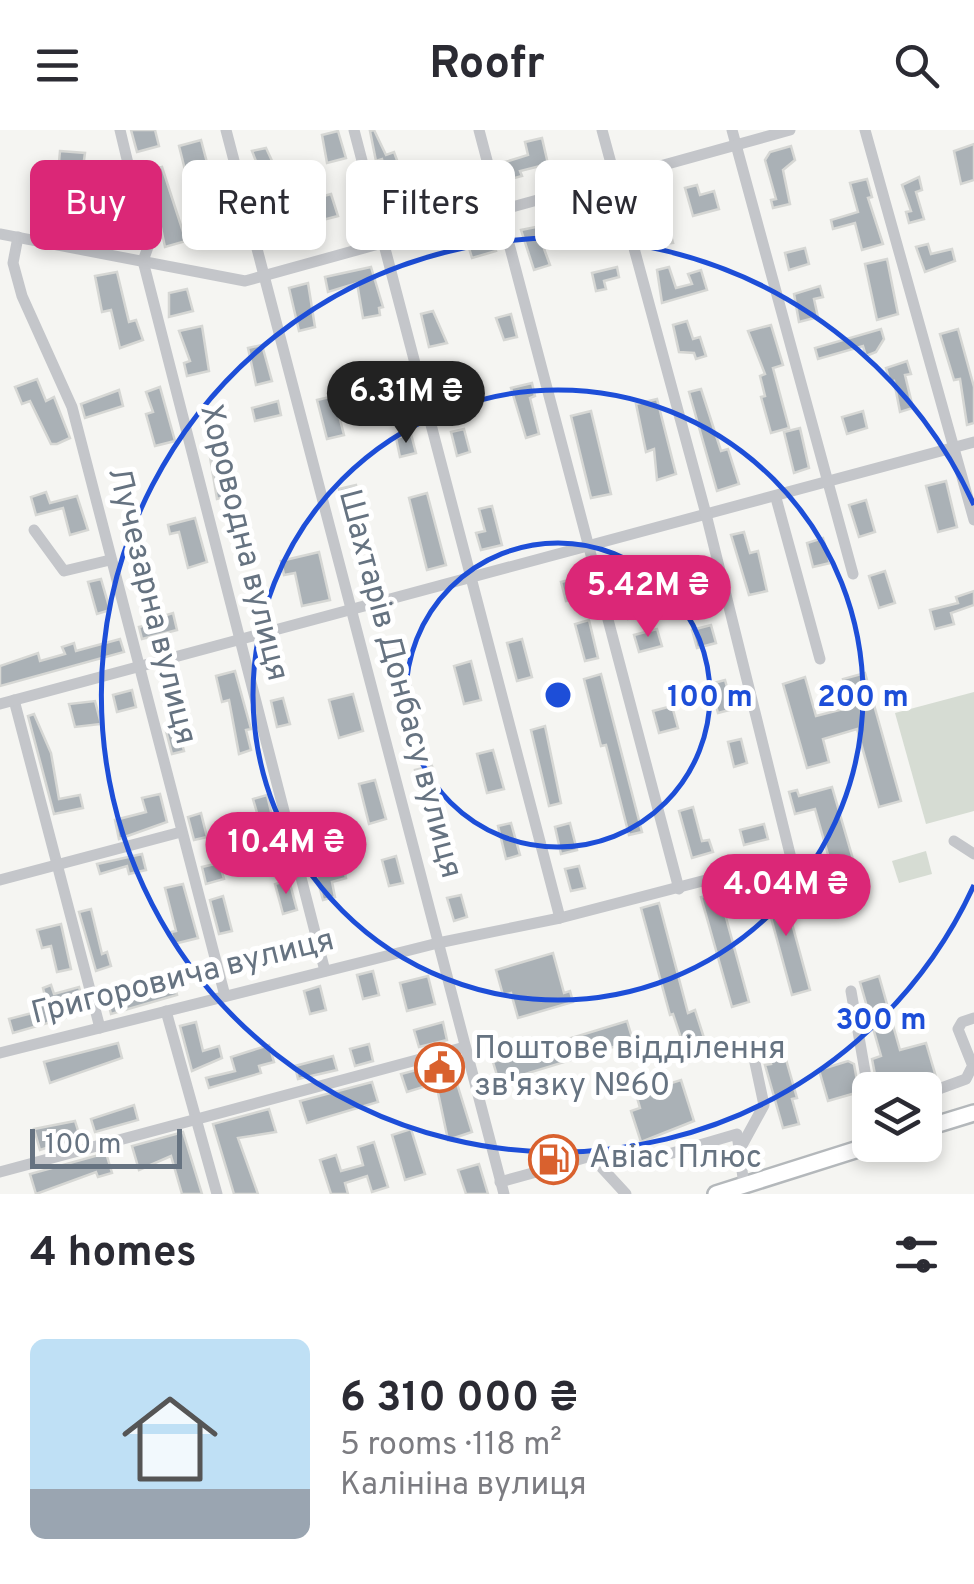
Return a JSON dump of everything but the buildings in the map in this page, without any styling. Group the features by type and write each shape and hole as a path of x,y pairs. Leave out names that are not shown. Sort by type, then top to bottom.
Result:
{"main road":[{"path":"942,1123 974,1113"},
{"path":"729,1191 852,1151"}],"street":[{"name":"Хороводна вулиця","path":"120,130 148,247 143,260 326,970"},
{"name":"Шахтарів Донбасу вулиця","path":"226,130 502,1188"},
{"path":"354,130 362,160"},
{"path":"479,130 487,160"},
{"path":"602,130 610,160"},
{"path":"732,130 853,574"},
{"path":"673,161 790,130"},
{"path":"865,130 974,520"},
{"path":"0,234 245,281 350,250"},
{"name":"Лучезарна вулиця","path":"18,236 13,262 22,296 72,406 225,996"},
{"path":"385,250 560,918"},
{"path":"511,250 679,889"},
{"path":"634,250 706,514"},
{"path":"0,704 974,442"},
{"path":"776,498 820,659"},
{"name":"Григоровича вулиця","path":"1,1050 438,942 560,918 791,858 706,514"},
{"path":"34,530 64,571 110,560"},
{"path":"14,700 100,1028"},
{"path":"0,880 181,832"},
{"path":"954,842 974,854"},
{"path":"851,991 865,1072"},
{"path":"166,1011 218,1194"},
{"path":"942,1088 966,1079 973,1069 958,1029 962,1022 974,1018"},
{"path":"0,1172 465,1048"},
{"path":"729,1191 740,1150 764,1105 754,1058"},
{"path":"638,1163 732,1133 737,1134 740,1150"},
{"path":"502,1188 591,1156 626,1194"}],"shaded area":[{"path":"974,692 974,811 926,824 895,713"},
{"path":"926,851 932,874 899,883 892,861"}],"place":[{"name":"Поштове відділення зв'язку №60","path":"439,1068"},
{"name":"Авіас Плюс","path":"554,1159"}]}
